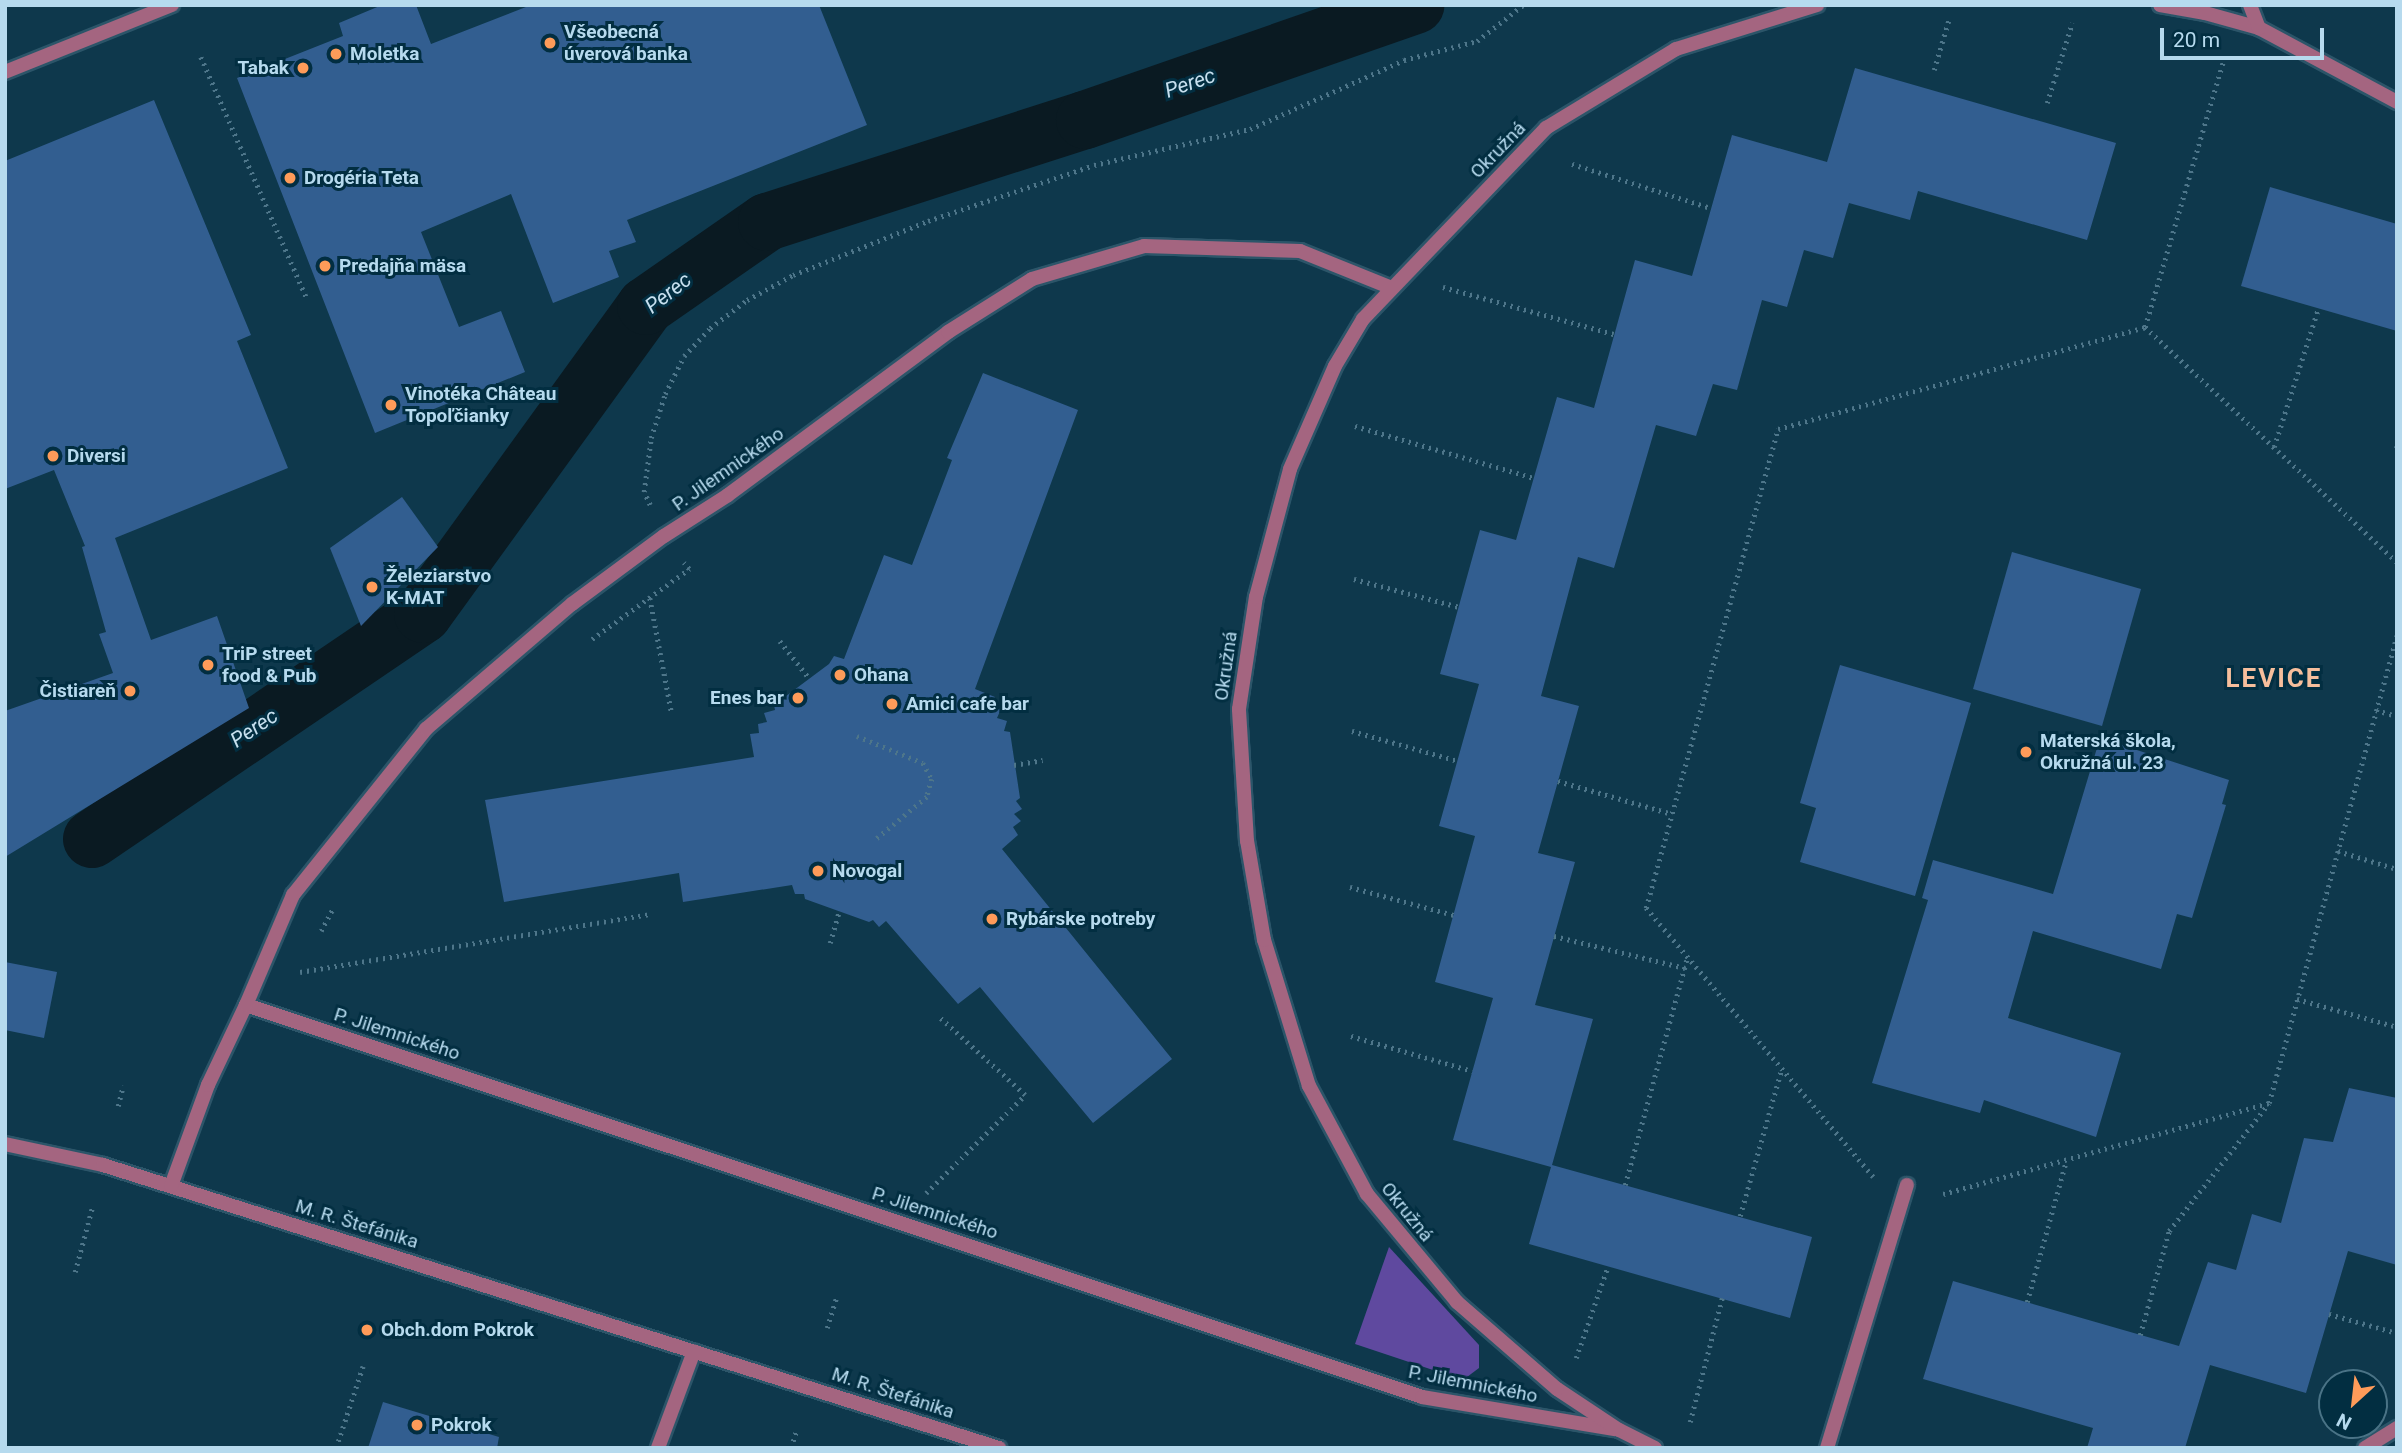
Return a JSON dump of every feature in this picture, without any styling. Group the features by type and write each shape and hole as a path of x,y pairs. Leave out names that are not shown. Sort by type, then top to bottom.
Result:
{"street":[{"path":"5,72 172,5"},
{"name":"Okružná","path":"1655,1448 1619,1430 1557,1389 1457,1302 1367,1194 1309,1086 1264,940 1247,841 1238,709 1256,597 1290,469 1335,366 1363,319 1546,128 1676,49 1817,5"},
{"path":"2160,5 2205,13 2259,28 2397,102"},
{"path":"2250,5 2259,28"},
{"name":"P. Jilemnického","path":"171,1186 208,1085 246,1006 293,895 426,729 572,604 664,536 728,495 948,332 1032,279 1144,246 1157,246 1300,251 1392,288"},
{"name":"P. Jilemnického","path":"246,1006 1422,1397 1619,1430"},
{"name":"M. R. Štefánika","path":"5,1144 103,1165 999,1448"},
{"path":"1827,1448 1907,1185"},
{"path":"658,1448 694,1350"},
{"path":"2365,1448 2397,1428"}],"path":[{"path":"585,644 689,569 664,536 644,492 651,438 665,394 684,356 710,328 747,300 793,275 941,216 1094,165 1250,129 1404,60 1476,41 1523,5"},
{"path":"1934,70 1949,19"},
{"path":"2047,103 2071,23"},
{"path":"2145,327 2225,54"},
{"path":"201,57 307,298"},
{"path":"1572,164 1711,208"},
{"path":"1438,286 1614,334"},
{"path":"2274,447 2318,309"},
{"path":"2145,327 2397,562"},
{"path":"2145,327 1777,429 1646,908 1870,1176 1942,1194 2269,1103"},
{"path":"1355,426 1534,478"},
{"path":"1354,579 1459,607"},
{"path":"650,598 671,714"},
{"path":"2140,1335 2169,1231 2269,1103 2397,635"},
{"path":"780,641 809,678"},
{"path":"2376,710 2397,716"},
{"path":"1352,732 1458,761"},
{"path":"857,736 923,763 935,778 927,797 874,841"},
{"path":"1014,765 1043,760"},
{"path":"1558,781 1672,814"},
{"path":"2338,851 2397,869"},
{"path":"1350,887 1454,915"},
{"path":"316,939 334,905"},
{"path":"830,943 839,912"},
{"path":"299,972 651,914"},
{"path":"1555,936 1685,968"},
{"path":"1625,1185 1688,959"},
{"path":"278,1015 305,961"},
{"path":"2297,999 2397,1027"},
{"path":"898,1221 1025,1095 939,1017"},
{"path":"1351,1036 1472,1072"},
{"path":"1740,1216 1782,1070"},
{"path":"118,1106 123,1086"},
{"path":"2027,1302 2066,1160"},
{"path":"75,1272 92,1208"},
{"path":"1574,1362 1608,1266"},
{"path":"827,1328 835,1298"},
{"path":"1690,1422 1722,1298"},
{"path":"2329,1314 2397,1332"},
{"path":"336,1448 363,1366"},
{"path":"791,1448 796,1432"}],"shaded area":[{"path":"1389,1247 1479,1345 1479,1368 1463,1380 1355,1344"}],"building":[{"path":"382,5 416,5 431,44 531,5 819,5 867,125 627,220 636,242 609,251 619,277 553,303 511,194 421,232 459,327 501,311 525,372 375,433 237,78 343,36 339,23"},
{"path":"1855,68 2116,143 2087,240 1918,191 1910,220 1849,203 1833,258 1804,250 1787,307 1762,300 1737,390 1713,384 1696,436 1656,425 1614,568 1578,557 1541,696 1579,706 1538,853 1575,862 1535,1005 1593,1019 1552,1165 1812,1237 1790,1318 1529,1244 1551,1167 1453,1140 1493,998 1435,982 1475,836 1439,826 1479,684 1440,674 1480,530 1516,540 1557,397 1594,408 1635,260 1692,276 1732,135 1827,162"},
{"path":"154,100 251,335 237,341 288,468 115,538 151,640 217,616 249,708 5,857 5,711 113,673 99,634 106,632 82,547 85,546 54,470 5,489 5,161"},
{"path":"2270,187 2397,224 2397,331 2241,286"},
{"path":"983,373 1078,410 975,689 995,697 991,706 1001,709 997,718 1007,721 1004,731 1010,732 1020,798 1016,801 1022,809 1014,814 1021,821 1013,827 1018,835 1002,849 1172,1059 1093,1123 980,987 958,1004 886,921 879,927 873,920 869,922 805,899 804,894 795,894 792,885 683,902 679,873 504,902 485,800 754,757 750,734 759,733 758,724 767,722 764,713 775,710 774,705 829,664 834,656 844,659 884,555 912,565 952,460 947,458"},
{"name":"Železiarstvo K-MAT","path":"402,497 438,547 361,626 330,548"},
{"path":"2012,552 2141,589 2102,726 1973,689"},
{"path":"1840,665 1971,703 1915,896 1800,862 1816,808 1800,803"},
{"path":"2100,738 2229,780 2222,804 2226,805 2192,918 2177,914 2161,969 2033,931 2008,1018 2121,1053 2096,1137 1984,1100 1980,1113 1872,1083 1928,900 1922,898 1933,860 2053,894"},
{"path":"5,962 57,972 44,1038 5,1030"},
{"path":"2349,1088 2397,1098 2397,1265 2348,1251 2306,1393 2210,1365 2185,1448 2087,1448 2093,1428 1923,1379 1953,1281 2179,1346 2208,1262 2236,1270 2252,1214 2281,1223 2304,1138 2333,1142"},
{"name":"Pokrok","path":"383,1402 499,1437 497,1448 368,1448"}],"waterway":[{"name":"Perec","path":"92,839 423,614 646,306 767,222 1085,120 1416,5"}],"place":[{"name":"Všeobecná úverová banka","path":"550,43"},
{"name":"Moletka","path":"336,54"},
{"name":"Tabak","path":"303,68"},
{"name":"Drogéria Teta","path":"290,178"},
{"name":"Predajňa mäsa","path":"325,266"},
{"name":"Vinotéka Château Topoľčianky","path":"391,405"},
{"name":"Diversi","path":"53,456"},
{"name":"Železiarstvo K-MAT","path":"372,587"},
{"name":"TriP street food & Pub","path":"208,665"},
{"name":"Ohana","path":"840,675"},
{"name":"Čistiareň","path":"130,691"},
{"name":"Enes bar","path":"798,698"},
{"name":"Amici cafe bar","path":"892,704"},
{"name":"Materská škola, Okružná ul. 23","path":"2026,752"},
{"name":"Novogal","path":"818,871"},
{"name":"Rybárske potreby","path":"992,919"},
{"name":"Obch.dom Pokrok","path":"367,1330"},
{"name":"Pokrok","path":"417,1425"}],"district":[{"name":"LEVICE","path":"2274,679"}]}
